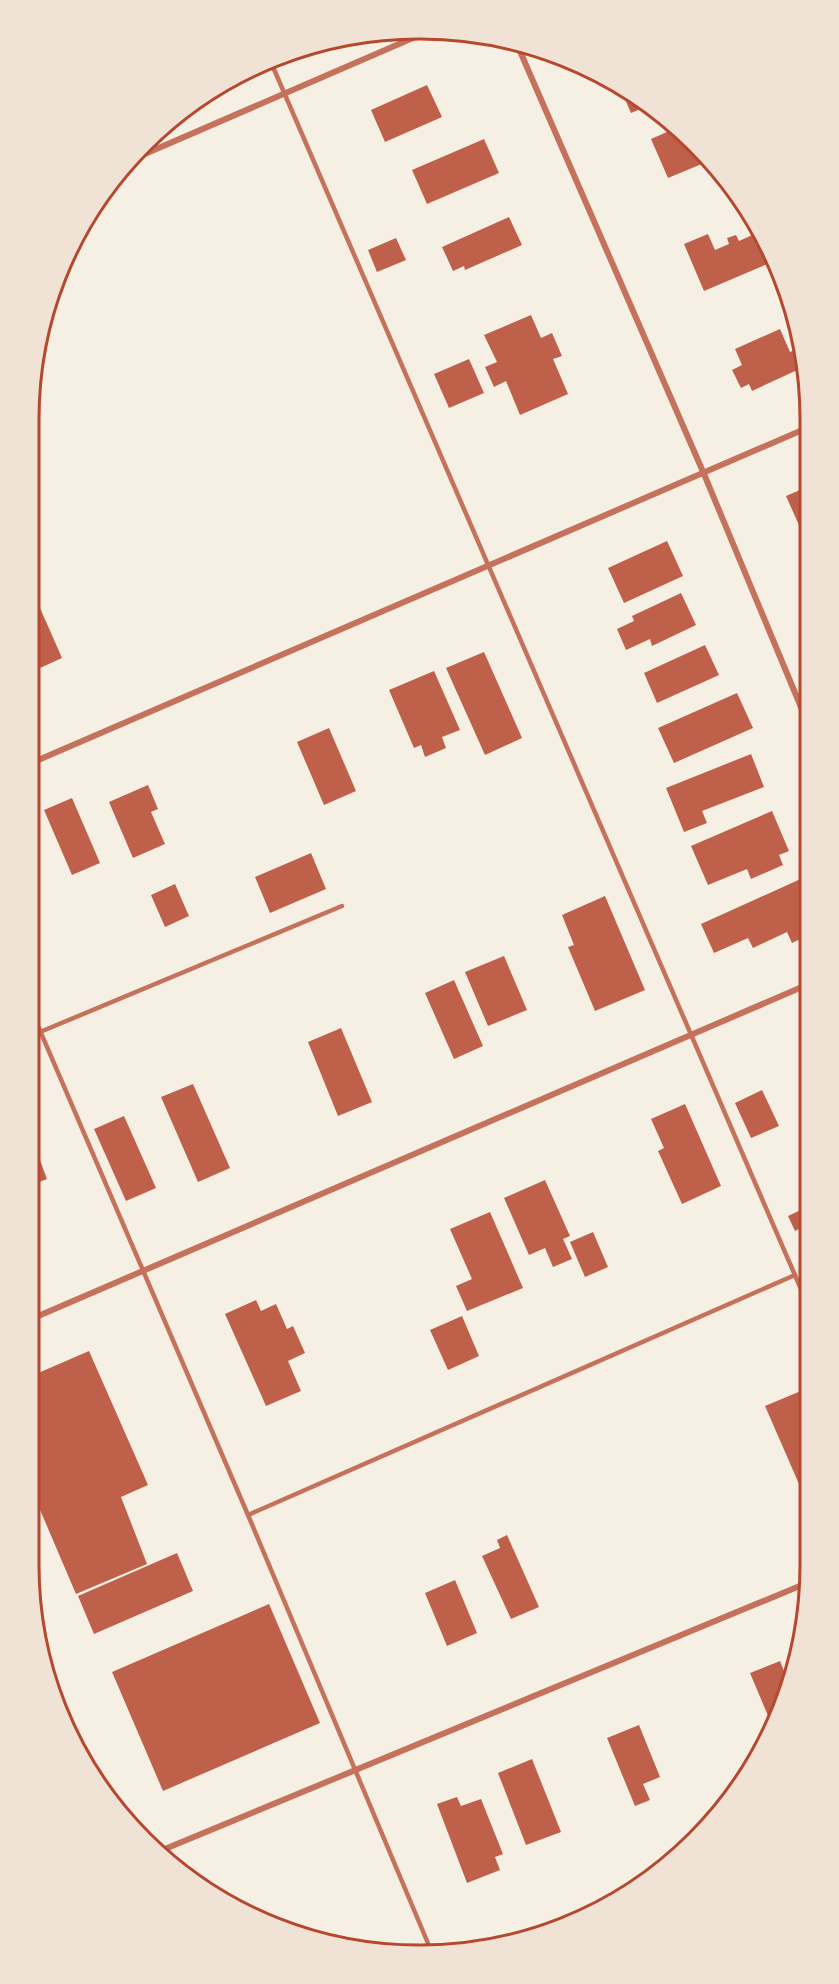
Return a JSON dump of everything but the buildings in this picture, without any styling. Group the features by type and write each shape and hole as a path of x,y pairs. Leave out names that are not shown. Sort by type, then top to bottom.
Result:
{"street":[{"path":"146,154 407,40"},
{"path":"521,53 704,474 800,705"},
{"path":"39,759 800,431"},
{"path":"39,1315 800,988"},
{"path":"166,1848 799,1586"}],"lane":[{"path":"274,68 800,1287"},
{"path":"342,906 40,1032 357,1769 429,1945"},
{"path":"248,1515 795,1275"}]}
